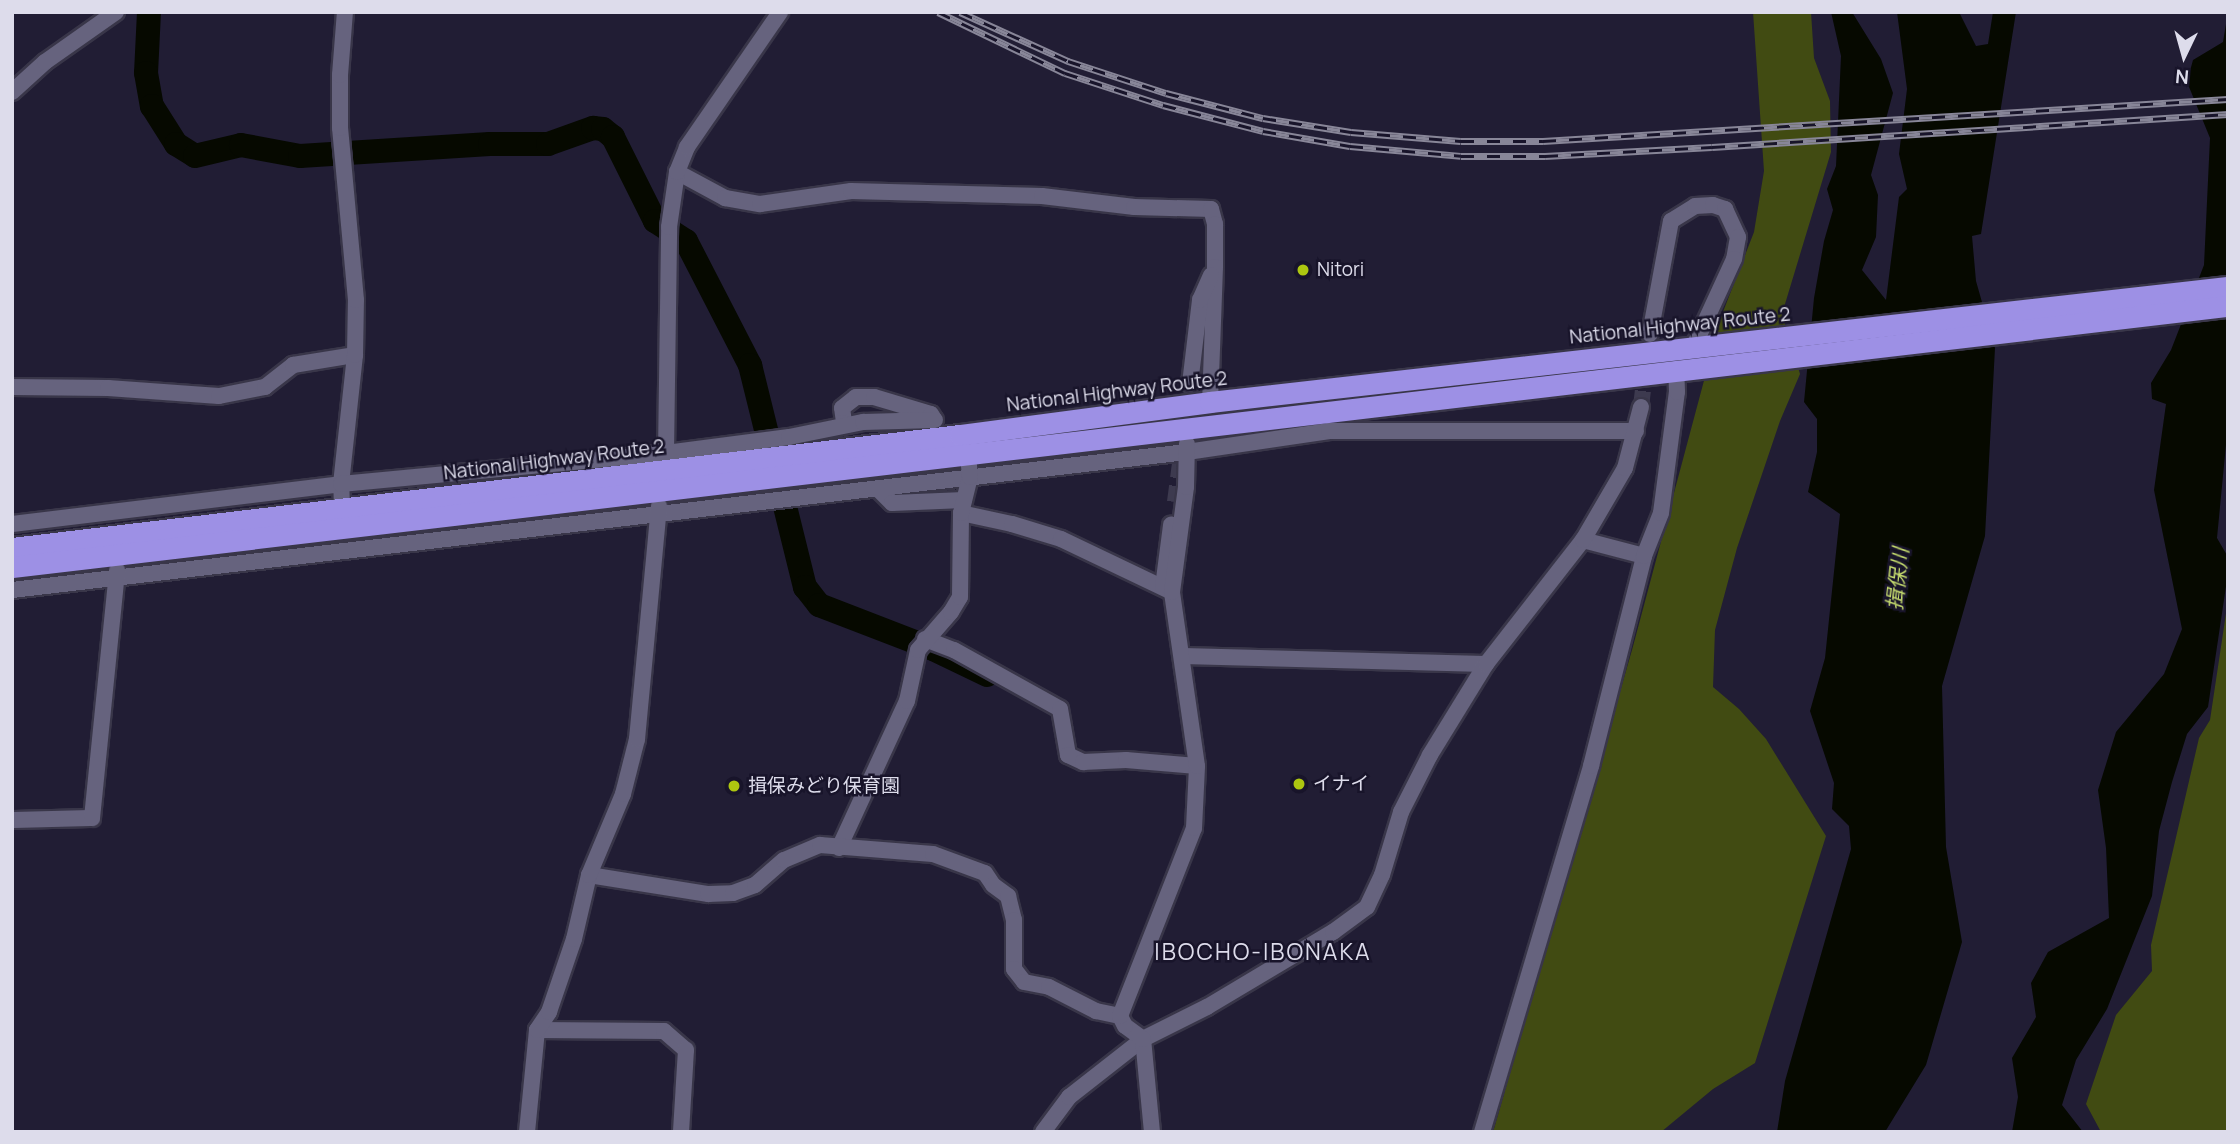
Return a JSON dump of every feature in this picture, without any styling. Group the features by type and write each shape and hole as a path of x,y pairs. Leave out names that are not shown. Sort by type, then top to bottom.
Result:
{"highway":[{"name":"National Highway Route 2","path":"758,459 794,474 968,455 1676,369 1716,355 2228,287"},
{"name":"National Highway Route 2","path":"12,548 758,459 788,445 1210,402 1693,348 1716,355 2228,306"},
{"name":"National Highway Route 2","path":"12,567 116,555 663,471"}],"street":[{"path":"12,92 56,54 116,12"},
{"path":"342,507 341,484 355,355 356,300 340,128 340,75 345,12"},
{"path":"527,1132 537,1030 549,1012 569,951 589,875 623,794 637,739 663,471 669,227 677,172 687,147 780,12"},
{"path":"677,172 725,198 760,204 851,191 1042,196 1134,207 1211,209 1215,224 1215,267 1210,402"},
{"path":"1650,334 1671,221 1677,214 1695,206 1713,205 1725,209 1738,237 1734,259 1693,348"},
{"path":"1190,384 1200,300 1215,267"},
{"path":"12,387 108,388 219,396 265,387 293,365 355,355"},
{"path":"1482,1132 1591,766 1644,556 1661,513 1677,392 1676,369"},
{"path":"844,422 842,408 846,401 856,397 874,397 931,414 939,429"},
{"path":"1043,1132 1069,1097 1143,1039 1207,1007 1297,954 1367,907 1382,875 1407,801 1430,755 1486,664 1583,540 1625,468 1641,407"},
{"path":"1168,589 1186,487 1188,427"},
{"path":"12,590 1187,452 1329,431 1636,430"},
{"path":"839,848 907,701 918,650 951,612 960,597 963,506 970,477 968,455"},
{"path":"12,524 341,484 663,471 758,459"},
{"path":"880,491 892,503 963,506 1061,539 1168,589"},
{"path":"1152,1132 1143,1039 1125,1026 1120,1016 1194,828 1197,766 1182,656 1168,589 1175,502"},
{"path":"1583,540 1644,556"},
{"path":"12,820 92,818 118,578 116,555"},
{"path":"925,639 985,666 1060,709 1068,755 1083,762 1126,760 1197,766"},
{"path":"1182,656 1486,664"},
{"path":"589,875 708,894 733,893 755,885 784,860 820,845 933,854 985,873 993,885 1008,896 1014,920 1014,969 1024,982 1049,987 1096,1011 1120,1016"},
{"path":"537,1030 664,1031 686,1050 681,1132"}],"green space":[{"path":"1753,12 1811,12 1814,58 1830,101 1831,152 1782,314 1800,374 1780,421 1737,548 1715,630 1713,687 1739,709 1766,739 1826,836 1755,1063 1713,1089 1661,1132 1493,1132 1632,650 1721,317 1754,232 1764,171"},
{"path":"2228,600 2228,1132 2101,1132 2086,1104 2116,1015 2152,971 2151,945 2199,738 2210,720"}],"water":[{"name":"揖保川","path":"1831,12 1852,12 1881,59 1893,93 1871,175 1878,195 1876,237 1862,270 1886,300 1899,197 1907,189 1899,154 1907,89 1897,12 1959,12 1976,46 1988,44 1993,12 2016,12 1981,234 1972,236 1976,281 1995,348 1985,536 1942,686 1946,847 1962,942 1926,1065 1885,1132 1777,1132 1785,1081 1851,849 1849,826 1832,809 1834,783 1810,711 1825,658 1840,514 1808,492 1817,452 1817,419 1804,402 1814,298 1824,241 1833,210 1827,189 1836,166 1841,56"},
{"path":"2228,12 2228,424 2217,538 2228,557 2228,573 2208,707 2187,734 2172,782 2159,831 2152,896 2107,1009 2076,1060 2062,1105 2083,1132 2012,1132 2018,1097 2012,1058 2036,1017 2031,983 2048,952 2109,918 2106,848 2098,790 2116,732 2164,674 2182,629 2154,490 2166,404 2152,399 2151,383 2171,350 2204,265 2210,138 2187,82 2193,60 2223,42"}],"waterway":[{"path":"149,12 146,73 152,106 176,144 195,156 241,145 300,156 490,144 548,144 593,128 603,129 613,137 655,221 686,241 750,365 805,587 819,605 933,649 987,675"}],"tunnel":[{"path":"1641,407 1646,364"},
{"path":"1175,502 1181,456"}],"railway":[{"path":"938,12 1065,73 1163,105 1263,131 1350,146 1461,156 1545,156 1712,147 2228,114"},
{"path":"960,12 1068,61 1166,93 1263,118 1351,132 1461,141 1543,141 2228,99"}],"place":[{"name":"Nitori","path":"1303,270"},
{"name":"イナイ","path":"1299,784"},
{"name":"揖保みどり保育園","path":"734,786"}],"district":[{"name":"IBOCHO-IBONAKA","path":"1263,951"}]}
